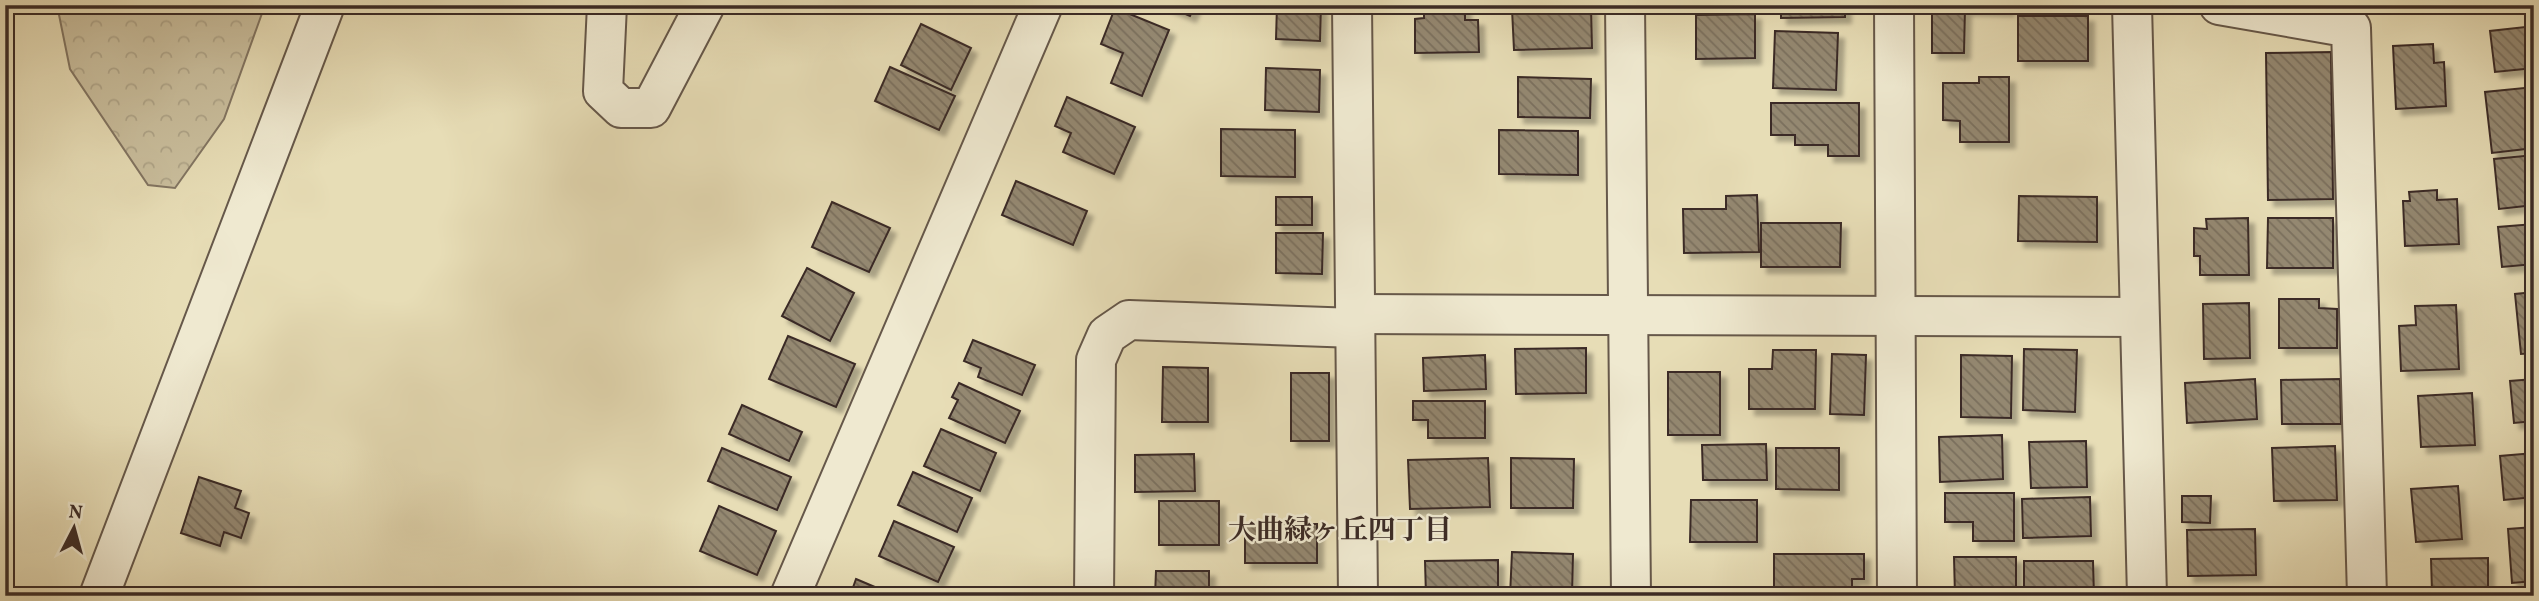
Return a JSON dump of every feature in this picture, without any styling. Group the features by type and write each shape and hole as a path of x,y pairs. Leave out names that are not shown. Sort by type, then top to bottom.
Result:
{"street":[{"path":"99,596 325,5"},
{"path":"607,5 603,91 621,108 651,108 705,5"},
{"path":"790,596 1043,5"},
{"path":"1352,5 1358,596"},
{"path":"1625,5 1631,596"},
{"path":"1894,5 1897,596"},
{"path":"2132,5 2147,596"},
{"path":"2219,5 2351,28 2367,596"},
{"path":"1094,596 1096,360 1107,335 1129,320 2139,317"}],"green space":[{"path":"57,5 265,5 224,119 175,188 148,185 70,69"}],"building":[{"path":"1164,5 1195,5 1190,16"},
{"path":"1277,5 1321,5 1320,41 1276,39"},
{"path":"1781,5 1845,5 1845,17 1781,18"},
{"path":"1932,5 2008,5 2008,10 1965,9 1964,53 1932,53"},
{"path":"1465,7 1465,20 1478,20 1479,52 1415,53 1415,19 1424,18 1424,8"},
{"path":"1591,7 1592,48 1514,50 1512,9"},
{"path":"1115,8 1169,30 1142,96 1111,83 1123,53 1101,44"},
{"path":"1755,14 1755,58 1696,59 1696,15"},
{"path":"2018,16 2088,16 2088,61 2018,61"},
{"path":"921,24 971,48 951,90 901,65"},
{"path":"2534,26 2534,68 2495,72 2490,31"},
{"path":"1775,31 1838,33 1836,90 1773,88"},
{"path":"2433,44 2434,63 2444,62 2446,106 2396,109 2393,46"},
{"path":"2331,52 2333,199 2268,200 2266,53"},
{"path":"890,67 955,96 939,130 875,101"},
{"path":"1266,68 1320,70 1319,112 1265,110"},
{"path":"1518,77 1591,79 1590,118 1518,117"},
{"path":"1979,77 2009,77 2009,142 1960,142 1960,121 1943,120 1943,83 1979,83"},
{"path":"2534,87 2534,148 2492,153 2485,92"},
{"path":"1067,97 1135,127 1114,174 1063,152 1071,133 1055,126"},
{"path":"1771,103 1859,103 1859,156 1828,156 1828,145 1795,145 1795,135 1771,135"},
{"path":"1221,129 1295,130 1295,177 1221,176"},
{"path":"1499,130 1578,131 1578,175 1499,174"},
{"path":"2534,155 2534,205 2499,209 2494,159"},
{"path":"1016,181 1087,211 1073,245 1002,215"},
{"path":"2437,190 2437,200 2457,199 2459,244 2405,246 2403,201 2410,201 2409,192"},
{"path":"1757,195 1759,252 1684,253 1683,209 1726,209 1726,196"},
{"path":"2019,196 2097,197 2097,242 2018,241"},
{"path":"1276,197 1312,197 1312,225 1276,225"},
{"path":"832,202 890,228 869,272 812,247"},
{"path":"2248,218 2249,275 2200,275 2200,256 2194,256 2194,228 2207,229 2206,219"},
{"path":"2268,218 2333,218 2333,268 2267,268"},
{"path":"1761,223 1841,223 1840,267 1761,267"},
{"path":"2534,224 2534,264 2502,267 2498,227"},
{"path":"1276,233 1323,233 1322,274 1276,273"},
{"path":"807,268 854,293 830,341 782,316"},
{"path":"2534,292 2534,353 2521,354 2515,294"},
{"path":"2279,299 2319,299 2319,308 2337,309 2337,348 2279,348"},
{"path":"2249,303 2250,358 2204,359 2203,304"},
{"path":"2456,305 2459,369 2401,371 2399,326 2416,325 2415,306"},
{"path":"788,336 855,364 836,407 769,379"},
{"path":"973,340 1035,365 1022,395 978,377 981,368 964,361"},
{"path":"1586,348 1586,393 1516,394 1515,349"},
{"path":"2024,349 2077,350 2075,412 2023,410"},
{"path":"1773,350 1816,350 1815,409 1749,409 1749,369 1772,369"},
{"path":"1832,354 1866,355 1864,415 1830,414"},
{"path":"1485,355 1486,389 1424,391 1423,358"},
{"path":"1961,355 2012,356 2011,418 1961,417"},
{"path":"1163,367 1208,368 1208,422 1162,422"},
{"path":"1668,372 1720,372 1720,435 1668,435"},
{"path":"1291,373 1329,373 1329,441 1291,441"},
{"path":"2255,379 2257,419 2187,423 2185,383"},
{"path":"2340,379 2341,424 2282,424 2281,380"},
{"path":"2534,379 2534,421 2514,423 2510,381"},
{"path":"959,383 1020,411 1005,443 949,418 958,400 952,397"},
{"path":"2472,393 2475,445 2421,447 2418,396"},
{"path":"1413,401 1485,401 1485,438 1428,438 1428,420 1413,420"},
{"path":"742,405 802,432 789,461 729,434"},
{"path":"941,429 996,453 980,491 924,466"},
{"path":"2002,435 2003,479 1940,482 1939,437"},
{"path":"2086,441 2087,487 2031,488 2029,442"},
{"path":"1766,444 1767,480 1703,480 1702,445"},
{"path":"2335,446 2337,500 2274,501 2272,448"},
{"path":"722,448 791,477 777,510 708,481"},
{"path":"1776,448 1839,448 1839,490 1776,489"},
{"path":"2534,453 2534,497 2504,500 2500,456"},
{"path":"1194,454 1195,491 1135,492 1135,455"},
{"path":"1488,458 1490,507 1410,509 1408,460"},
{"path":"1511,458 1574,459 1573,508 1511,508"},
{"path":"913,472 972,498 957,532 898,505"},
{"path":"199,477 241,491 235,508 249,513 241,538 224,532 220,546 181,533"},
{"path":"2458,486 2462,539 2416,542 2411,489"},
{"path":"1945,493 2014,493 2014,541 1973,541 1973,522 1945,522"},
{"path":"2182,496 2211,496 2210,523 2182,522"},
{"path":"2090,497 2091,536 2023,538 2022,499"},
{"path":"1691,500 1757,500 1757,542 1690,542"},
{"path":"1159,501 1219,501 1219,545 1159,545"},
{"path":"719,506 776,531 757,575 700,551"},
{"path":"894,521 954,547 938,582 879,556"},
{"path":"1245,524 1317,524 1317,563 1245,563"},
{"path":"2534,527 2534,581 2512,583 2508,529"},
{"path":"2255,529 2256,575 2188,576 2187,530"},
{"path":"1512,552 1573,554 1572,596 1510,596"},
{"path":"1774,554 1864,554 1864,579 1852,579 1852,596 1774,596"},
{"path":"1954,557 2016,557 2016,596 1955,596"},
{"path":"2488,558 2488,596 2422,596 2422,592 2432,592 2431,559"},
{"path":"1498,560 1498,596 1426,596 1425,561"},
{"path":"2024,561 2093,561 2094,596 2024,596"},
{"path":"1156,571 1209,571 1209,596 1155,596"},
{"path":"856,579 896,596 850,596"},
{"path":"1238,589 1283,590 1283,596 1238,596"}],"district":[{"name":"大曲緑ヶ丘四丁目","path":"1340,531"}]}
